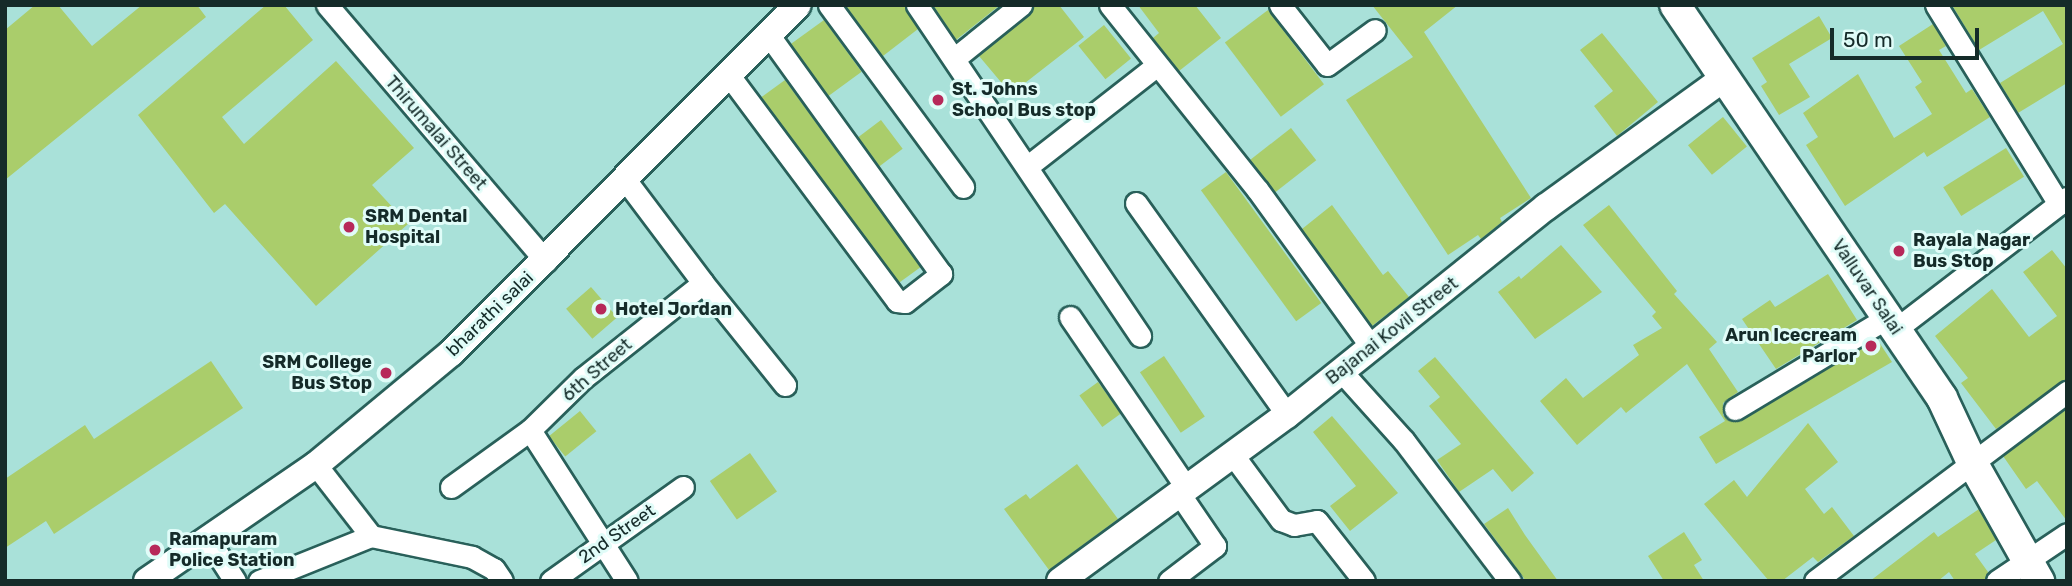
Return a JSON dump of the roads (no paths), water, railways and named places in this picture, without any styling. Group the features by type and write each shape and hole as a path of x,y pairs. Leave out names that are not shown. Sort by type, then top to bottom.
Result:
{"main road":[{"name":"Valluvar Salai","path":"1675,5 1942,398 1972,462 2033,572"}],"street":[{"name":"Thirumalai Street","path":"327,5 546,261"},
{"name":"bharathi salai","path":"147,581 316,465 451,353 546,261 624,178 798,5"},
{"path":"829,5 963,187"},
{"path":"917,5 1140,336"},
{"path":"955,58 1021,5"},
{"path":"1111,5 1156,66 1256,189 1372,348"},
{"path":"1280,5 1327,65 1375,30"},
{"path":"1735,409 1892,323 2063,201 1936,5"},
{"path":"728,74 897,301 905,302 941,274 768,34"},
{"path":"1028,166 1156,66"},
{"name":"Bajanai Kovil Street","path":"1060,581 1287,415 1546,207 1723,79"},
{"path":"624,178 703,283 785,385"},
{"path":"1136,204 1287,415"},
{"name":"6th Street","path":"451,487 530,430 583,378 703,283"},
{"path":"1070,317 1183,490 1215,546 1169,581"},
{"path":"1341,371 1404,441 1510,581"},
{"path":"1815,581 2067,392"},
{"path":"530,430 627,581"},
{"path":"1233,455 1281,520 1294,525 1317,521 1364,581"},
{"path":"316,465 371,536"},
{"name":"2nd Street","path":"551,581 684,487"},
{"path":"1997,581 2033,572 2067,534"},
{"path":"259,581 371,536 472,557 494,569 502,581"},
{"path":"208,539 235,581"}],"place":[{"name":"St. Johns School Bus stop","path":"938,100"},
{"name":"SRM Dental Hospital","path":"349,227"},
{"name":"Rayala Nagar Bus Stop","path":"1899,251"},
{"name":"Hotel Jordan","path":"601,309"},
{"name":"Arun Icecream Parlor","path":"1871,346"},
{"name":"SRM College Bus Stop","path":"386,373"},
{"name":"Ramapuram Police Station","path":"155,550"}]}
